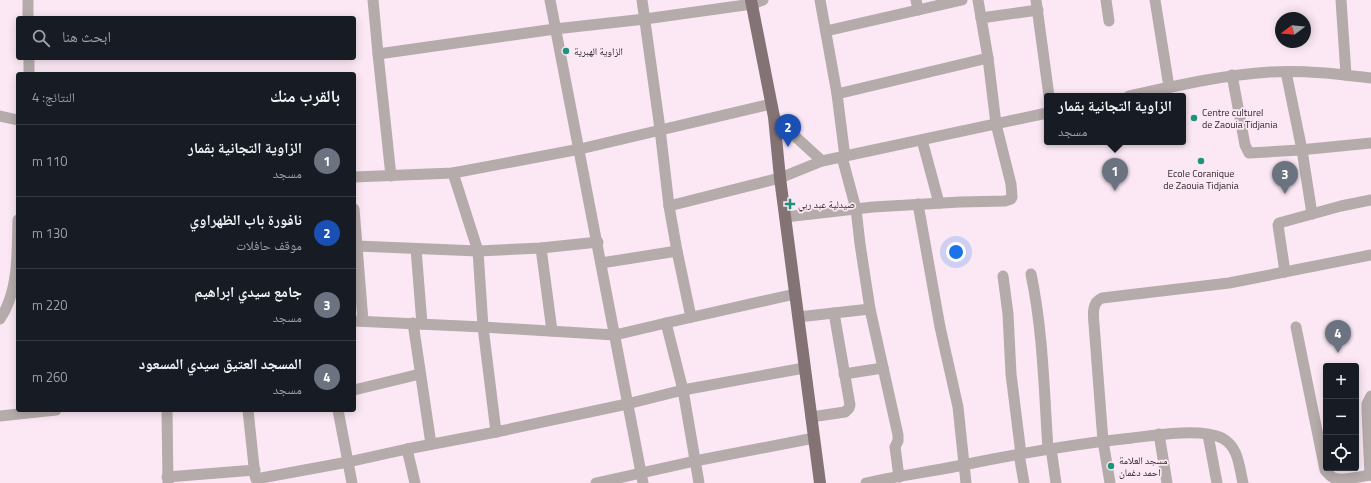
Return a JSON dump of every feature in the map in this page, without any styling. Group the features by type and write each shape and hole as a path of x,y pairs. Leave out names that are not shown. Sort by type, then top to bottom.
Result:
{"main road":[{"path":"755,1 774,117 780,178 820,483"}],"street":[{"path":"28,0 28,16"},
{"path":"373,0 391,176"},
{"path":"550,0 580,148 598,242 600,263 642,478"},
{"path":"642,0 669,206 691,317"},
{"path":"820,0 837,94 843,157 856,209 870,309 898,435 898,441 895,447 899,477"},
{"path":"826,31 917,5 962,0"},
{"path":"785,217 918,204 1005,201 1011,199 1011,184 996,124 988,58 978,0"},
{"path":"1106,0 1109,21"},
{"path":"1155,0 1169,87"},
{"path":"1341,0 1346,75"},
{"path":"378,54 555,29 645,19 755,1"},
{"path":"981,18 1037,5 1049,93"},
{"path":"837,94 988,58"},
{"path":"29,60 29,72"},
{"path":"1142,93 1232,75 1272,72 1346,75 1371,78"},
{"path":"1286,72 1302,150 1312,214"},
{"path":"1232,75 1245,145 1247,151 1253,154 1371,142"},
{"path":"356,177 453,173 580,148 771,104"},
{"path":"669,206 780,178 822,161 1044,115"},
{"path":"0,116 16,120"},
{"path":"774,117 822,161"},
{"path":"922,140 939,203"},
{"path":"453,173 478,251 483,327 496,432"},
{"path":"1285,272 1279,224 1312,214 1371,200"},
{"path":"918,204 940,327 958,406 966,483"},
{"path":"356,234 359,321 615,335 795,294"},
{"path":"357,246 478,251 541,248 598,242"},
{"path":"416,248 417,324 420,374 431,444"},
{"path":"541,248 552,332"},
{"path":"600,263 677,251"},
{"path":"1110,483 1103,441 1094,324 1096,302 1102,298 1229,283 1371,255"},
{"path":"0,319 14,298 16,261"},
{"path":"1031,274 1038,308 1050,448 1056,483"},
{"path":"1003,276 1008,314 1011,374 1024,483"},
{"path":"798,317 870,309"},
{"path":"811,417 845,412 848,410 850,405 834,313"},
{"path":"666,323 683,390 699,483"},
{"path":"1296,327 1325,470 1334,478 1371,475 1367,411 1367,404 1371,396"},
{"path":"167,412 167,480 255,477 348,462 627,404 683,390 804,368"},
{"path":"844,374 883,368"},
{"path":"356,390 420,374"},
{"path":"0,416 37,412"},
{"path":"252,412 255,477"},
{"path":"338,412 352,483"},
{"path":"872,482 1050,448 1160,434 1197,433 1222,438 1229,444 1234,451 1243,483"},
{"path":"1160,434 1167,483"},
{"path":"1208,435 1217,483"},
{"path":"596,483 642,478 695,461 814,438"},
{"path":"407,449 415,483"}],"place":[{"name":"الزاوية الهبرية","path":"566,51"},
{"name":"Centre culturel de Zaouia Tidjania","path":"1194,118"},
{"name":"نافورة باب الظهراوي","path":"788,147"},
{"name":"Ecole Coranique de Zaouia Tidjania","path":"1201,161"},
{"name":"الزاوية التجانية بقمار","path":"1115,191"},
{"name":"جامع سيدي ابراهيم","path":"1285,194"},
{"name":"صيدلية عبد ربي","path":"790,204"},
{"name":"المسجد العتيق سيدي المسعود","path":"1338,353"},
{"name":"مسجد العلامة احمد دغمان","path":"1111,466"}]}
